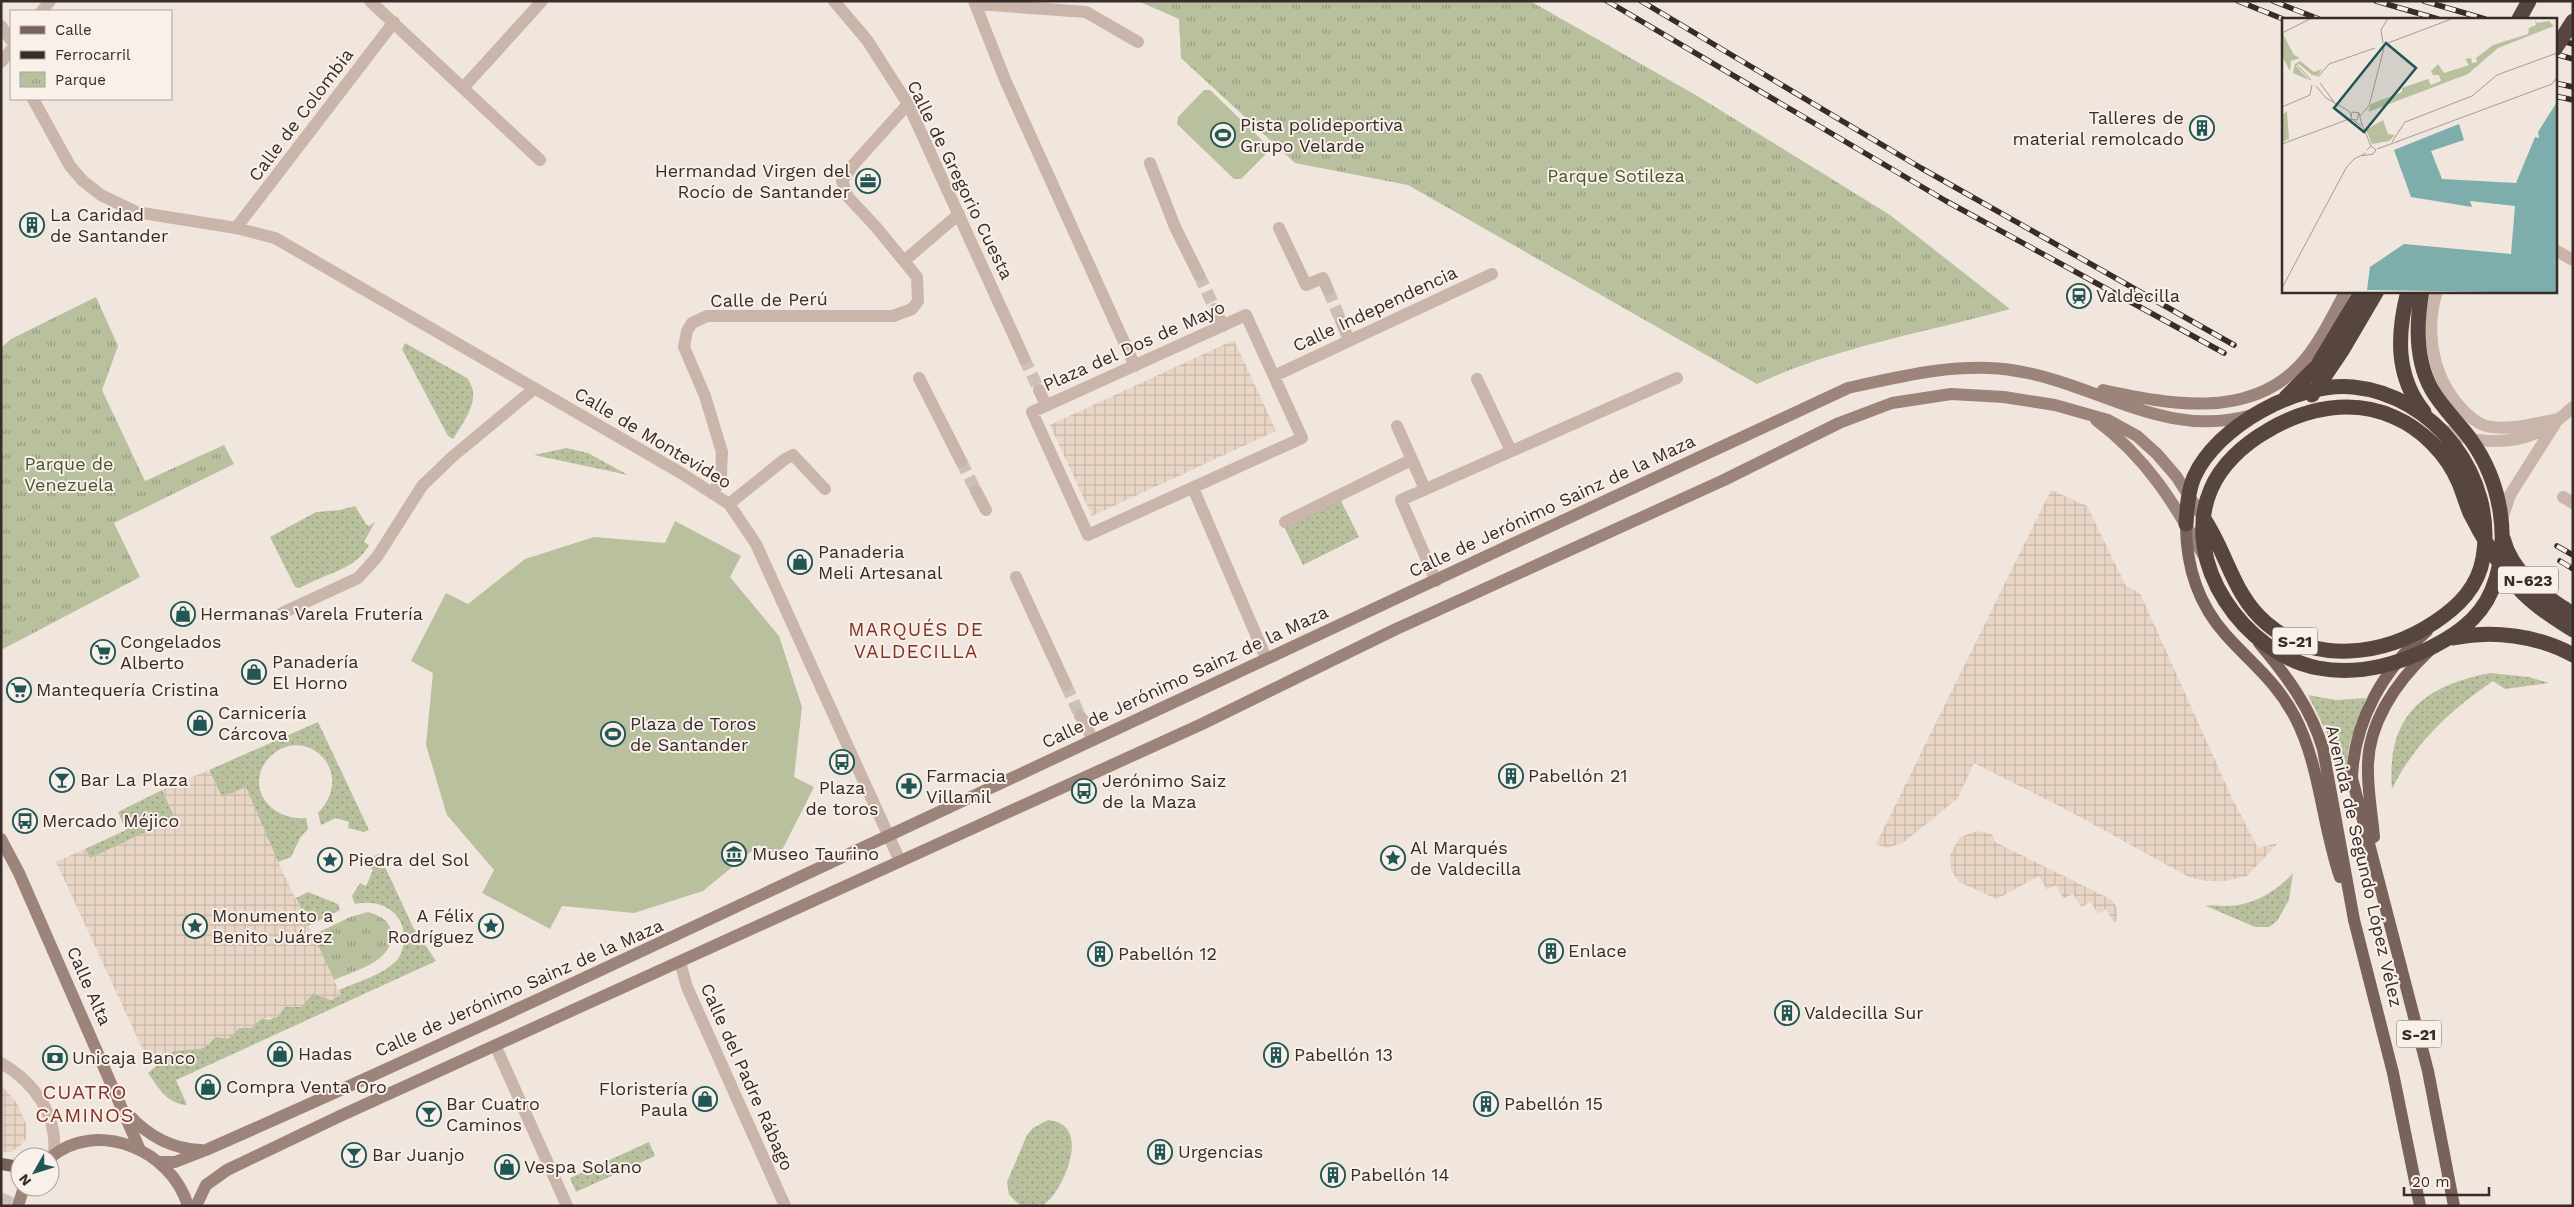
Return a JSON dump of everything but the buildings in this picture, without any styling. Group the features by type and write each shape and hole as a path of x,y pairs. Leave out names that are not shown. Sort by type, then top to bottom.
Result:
{"highway":[{"path":"2520,18 2529,1"},
{"path":"2556,47 2573,21"},
{"name":"S-21","path":"2277,404 2297,388 2317,366 2361,292"},
{"name":"S-21","path":"2376,292 2343,349 2306,402 2284,421 2251,441 2228,464 2211,488 2204,519 2205,546 2210,566 2225,602 2255,638 2276,652 2320,669 2363,670 2396,662 2434,647 2465,626 2481,609 2494,585 2499,562 2501,526 2496,489 2491,475 2470,439 2432,389 2420,356 2417,338 2422,292"},
{"name":"S-21","path":"2204,519 2219,542 2235,583 2252,609 2276,631 2304,645 2334,651 2378,648 2404,640 2442,618 2474,586 2482,562 2483,511 2476,484 2460,454 2414,400 2406,384 2402,370 2401,326 2408,292"},
{"name":"S-21","path":"2186,524 2189,496 2202,463 2229,432 2260,412 2277,404 2315,391 2340,387 2366,389 2409,406 2437,426"},
{"name":"S-21","path":"2284,421 2315,410 2338,406 2360,407 2394,417 2424,436 2437,449 2458,481 2471,514 2484,536"},
{"name":"N-623","path":"2501,526 2510,556 2527,579 2542,594 2573,614"},
{"name":"N-623","path":"2484,536 2499,562 2528,598 2573,630"},
{"name":"S-21","path":"2448,639 2482,634 2534,640 2573,655"}],"main road":[{"path":"2059,381 2172,403 2200,404 2246,397 2278,383 2298,366 2322,334 2345,292"},
{"name":"Calle de Jerónimo Sainz de la Maza","path":"160,1162 175,1162 206,1150 676,937 1266,658 1436,581 1848,388 1897,376 1969,369 2016,370 2059,381 2150,414 2164,417 2222,420 2260,412"},
{"path":"196,1206 206,1184 227,1170 340,1116 496,1047 627,984 680,962 1202,724 1401,627 1857,416 1892,403 1952,394 2004,397 2055,405 2086,412 2108,420 2137,436 2165,463 2204,519"},
{"path":"2086,412 2117,436 2147,467 2186,524 2210,566"},
{"name":"S-21","path":"2186,524 2188,560 2204,605 2227,636 2275,685 2303,735 2310,753 2329,847 2354,920"},
{"name":"S-21","path":"2396,662 2442,618"},
{"name":"Avenida de Segundo López Vélez","path":"2255,638 2292,685 2318,734 2354,920 2392,1073 2420,1206"},
{"name":"S-21","path":"2376,864 2368,770 2372,739 2382,711 2399,683 2434,647"},
{"name":"Avenida de Segundo López Vélez","path":"2396,662 2367,710 2352,766 2354,793 2376,864 2428,1071 2454,1206"},
{"name":"Calle Alta","path":"1,838 27,891 140,1150"},
{"path":"123,1109 143,1131 164,1142 187,1150 206,1150"},
{"path":"60,1151 71,1144 85,1140 122,1143 140,1150 160,1162 174,1178 188,1206"}],"street":[{"path":"370,1 540,160"},
{"path":"463,88 542,1"},
{"name":"Calle de Gregorio Cuesta","path":"834,1 867,40 908,104 1024,358"},
{"path":"1135,366 1006,82 975,3 1086,12 1138,42"},
{"name":"Calle de Colombia","path":"236,228 394,22"},
{"path":"1,26 10,39"},
{"path":"1,62 10,51"},
{"name":"Calle de Montevideo","path":"34,100 70,166 83,181 101,195 136,212 236,228 275,238 534,388 729,504 756,544 889,835"},
{"name":"Calle de Perú","path":"714,494 721,476 722,452 705,396 684,347 687,331 692,323 707,316 893,316 912,309 918,300 917,277 848,198 842,181 853,165 908,104"},
{"path":"1150,163 1198,275"},
{"path":"904,261 959,214"},
{"path":"1279,228 1306,285 1323,278 1328,290"},
{"path":"2556,251 2573,260"},
{"name":"Calle Independencia","path":"1274,376 1492,274"},
{"path":"2437,292 2432,319 2433,348 2440,376 2455,402 2468,415 2490,427 2512,428 2539,433"},
{"path":"1215,308 1223,326"},
{"name":"Plaza del Dos de Mayo","path":"1246,315 1302,438 1088,535 1032,412 1223,326 1246,315"},
{"path":"1341,321 1349,340"},
{"path":"918,378 961,461"},
{"path":"1436,581 1401,500 1677,378"},
{"path":"1477,379 1511,451"},
{"path":"282,613 358,578 377,557 422,486 452,457 534,388"},
{"path":"1038,390 1046,405"},
{"path":"2437,426 2470,439 2485,441 2519,438 2539,433 2566,413"},
{"path":"2501,526 2510,495 2539,433 2566,413"},
{"path":"1397,426 1426,489"},
{"path":"729,504 786,459 793,456 825,489"},
{"path":"1285,522 1411,460"},
{"path":"1193,488 1266,658"},
{"path":"976,491 986,510"},
{"path":"1016,577 1066,685"},
{"path":"1080,716 1092,740"},
{"path":"889,835 900,861"},
{"name":"Calle del Padre Rábago","path":"680,962 687,987 785,1206"},
{"path":"496,1047 567,1206"},
{"path":"1,1063 25,1079 35,1091 52,1121 56,1137 54,1147"}],"green space":[{"name":"Parque Sotileza","path":"1138,1 1530,1 1694,94 1890,215 2010,309 1850,350 1788,371 1757,384 1408,185 1295,163 1181,58 1179,19"},
{"name":"Pista polideportiva Grupo Velarde","path":"1204,90 1210,90 1268,146 1268,152 1241,179 1234,179 1177,124 1178,117"},
{"name":"Parque de Venezuela","path":"96,297 118,346 102,390 145,481 224,445 234,464 114,523 140,577 1,650 1,348 11,339"},
{"path":"405,343 467,378 471,386 473,401 453,439 448,436 402,349"},
{"path":"566,448 588,453 628,475 534,455"},
{"path":"1340,499 1359,537 1303,565 1284,527"},
{"path":"355,506 366,524 369,526 375,522 364,542 369,545 348,566 300,588 295,587 270,537 316,512 340,510"},
{"name":"Plaza de Toros de Santander","path":"675,521 741,556 730,577 779,636 802,707 794,777 814,787 779,856 759,845 703,891 634,913 562,906 550,929 482,893 494,870 447,815 426,745 433,673 411,661 446,593 468,604 525,559 594,537 665,543"},
{"path":"2490,673 2529,677 2549,683 2505,689 2493,681 2463,703 2435,728 2411,757 2392,789 2392,764 2395,742 2403,724 2414,708 2428,696 2446,686"},
{"path":"2308,695 2336,700 2366,698 2349,746 2346,772 2337,772 2330,739"},
{"path":"318,722 369,830 364,832 348,828 349,822 336,818 321,825 318,813 328,798 332,783 330,770 324,758 314,750 301,746 288,746 274,753 265,763 260,775 259,786 269,806 279,813 292,817 306,818 308,829 300,838 291,857 278,862 246,788 222,797 209,770"},
{"path":"162,790 175,818 90,859 85,849 126,830 118,812"},
{"path":"379,854 413,927 436,961 176,1080 187,1105 174,1102 164,1094 148,1073 174,1050 206,1047 215,1037 228,1038 239,1028 251,1028 262,1018 270,1020 285,1007 301,1007 313,993 331,1000 341,995 339,990 385,970 397,960 404,941 400,920 395,914 381,905 373,903 355,904 352,896 360,883 366,886 373,870 368,867 374,856"},
{"path":"2293,873 2289,900 2277,921 2269,927 2255,927 2206,906 2238,905 2256,900 2272,892"},
{"path":"308,892 338,904 340,910 308,926 296,898"},
{"path":"368,912 382,918 390,927 391,941 387,950 373,963 334,980 313,935 350,917"},
{"path":"1048,1120 1062,1125 1070,1134 1072,1148 1069,1163 1064,1178 1048,1201 1041,1206 1021,1206 1009,1195 1007,1182 1027,1135 1033,1128"},
{"path":"649,1142 655,1156 576,1192 570,1178"}],"shaded area":[{"path":"1234,340 1276,431 1092,516 1050,425"},
{"path":"2051,490 2087,506 2126,586 2140,593 2232,798 2258,848 2278,843 2247,876 2225,881 2205,881 2189,877 2067,810 1974,763 1958,798 1904,842 1888,848 1876,844"},
{"path":"209,770 222,797 246,787 278,862 341,995 331,1000 313,993 301,1007 285,1007 277,1018 262,1018 251,1028 239,1028 228,1039 214,1037 206,1047 200,1049 174,1051 158,1064 150,1060 144,1052 56,862 85,849 90,858 175,818 162,790"},
{"path":"1977,831 1992,834 1995,842 2112,900 2117,908 2117,920 2114,923 2106,909 2098,914 2091,902 2081,907 2073,894 2063,899 2056,885 2047,890 2039,876 1997,899 1959,882 1951,870 1950,855 1960,837"},
{"path":"1,1085 17,1103 26,1124 26,1139 18,1147 10,1147 10,1152 1,1152"}],"tunnel":[{"path":"1199,275 1215,309"},
{"path":"1328,290 1341,321"},
{"path":"1024,358 1039,390"},
{"path":"961,461 976,491"},
{"path":"1066,685 1080,716"},
{"path":"1,1198 17,1206"}],"railway":[{"path":"1607,1 1946,201 2224,353"},
{"path":"1641,1 1921,168 2234,345"},
{"path":"2238,1 2282,19"},
{"path":"2273,1 2316,18"},
{"path":"2376,1 2435,18"},
{"path":"2424,1 2482,18"},
{"path":"2556,39 2573,44"},
{"path":"2556,54 2573,59"},
{"path":"2556,83 2573,87"},
{"path":"2556,96 2573,100"},
{"path":"2557,546 2573,555"},
{"path":"2560,561 2573,569"}],"place":[{"name":"Talleres de material remolcado","path":"2202,128"},
{"name":"Pista polideportiva Grupo Velarde","path":"1223,135"},
{"name":"Hermandad Virgen del Rocío de Santander","path":"868,181"},
{"name":"La Caridad de Santander","path":"32,225"},
{"name":"Valdecilla","path":"2079,296"},
{"name":"Panaderia Meli Artesanal","path":"800,562"},
{"name":"Hermanas Varela Frutería","path":"183,614"},
{"name":"Congelados Alberto","path":"103,652"},
{"name":"Panadería El Horno","path":"254,672"},
{"name":"Mantequería Cristina","path":"19,690"},
{"name":"Carnicería Cárcova","path":"200,723"},
{"name":"Plaza de Toros de Santander","path":"613,734"},
{"name":"Plaza de toros","path":"842,762"},
{"name":"Pabellón 21","path":"1511,776"},
{"name":"Bar La Plaza","path":"62,780"},
{"name":"Farmacia Villamil","path":"909,786"},
{"name":"Jerónimo Saiz de la Maza","path":"1084,791"},
{"name":"Mercado Méjico","path":"25,821"},
{"name":"Museo Taurino","path":"734,854"},
{"name":"Al Marqués de Valdecilla","path":"1393,858"},
{"name":"Piedra del Sol","path":"330,860"},
{"name":"Monumento a Benito Juárez","path":"195,926"},
{"name":"A Félix Rodríguez","path":"491,926"},
{"name":"Enlace","path":"1551,951"},
{"name":"Pabellón 12","path":"1100,954"},
{"name":"Valdecilla Sur","path":"1787,1013"},
{"name":"Hadas","path":"280,1054"},
{"name":"Pabellón 13","path":"1276,1055"},
{"name":"Unicaja Banco","path":"55,1058"},
{"name":"Compra Venta Oro","path":"208,1087"},
{"name":"Floristería Paula","path":"705,1099"},
{"name":"Pabellón 15","path":"1486,1104"},
{"name":"Bar Cuatro Caminos","path":"429,1114"},
{"name":"Urgencias","path":"1160,1152"},
{"name":"Bar Juanjo","path":"354,1155"},
{"name":"Vespa Solano","path":"507,1167"},
{"name":"Pabellón 14","path":"1333,1175"}],"district":[{"name":"MARQUÉS DE VALDECILLA","path":"916,640"},
{"name":"CUATRO CAMINOS","path":"85,1104"}]}
